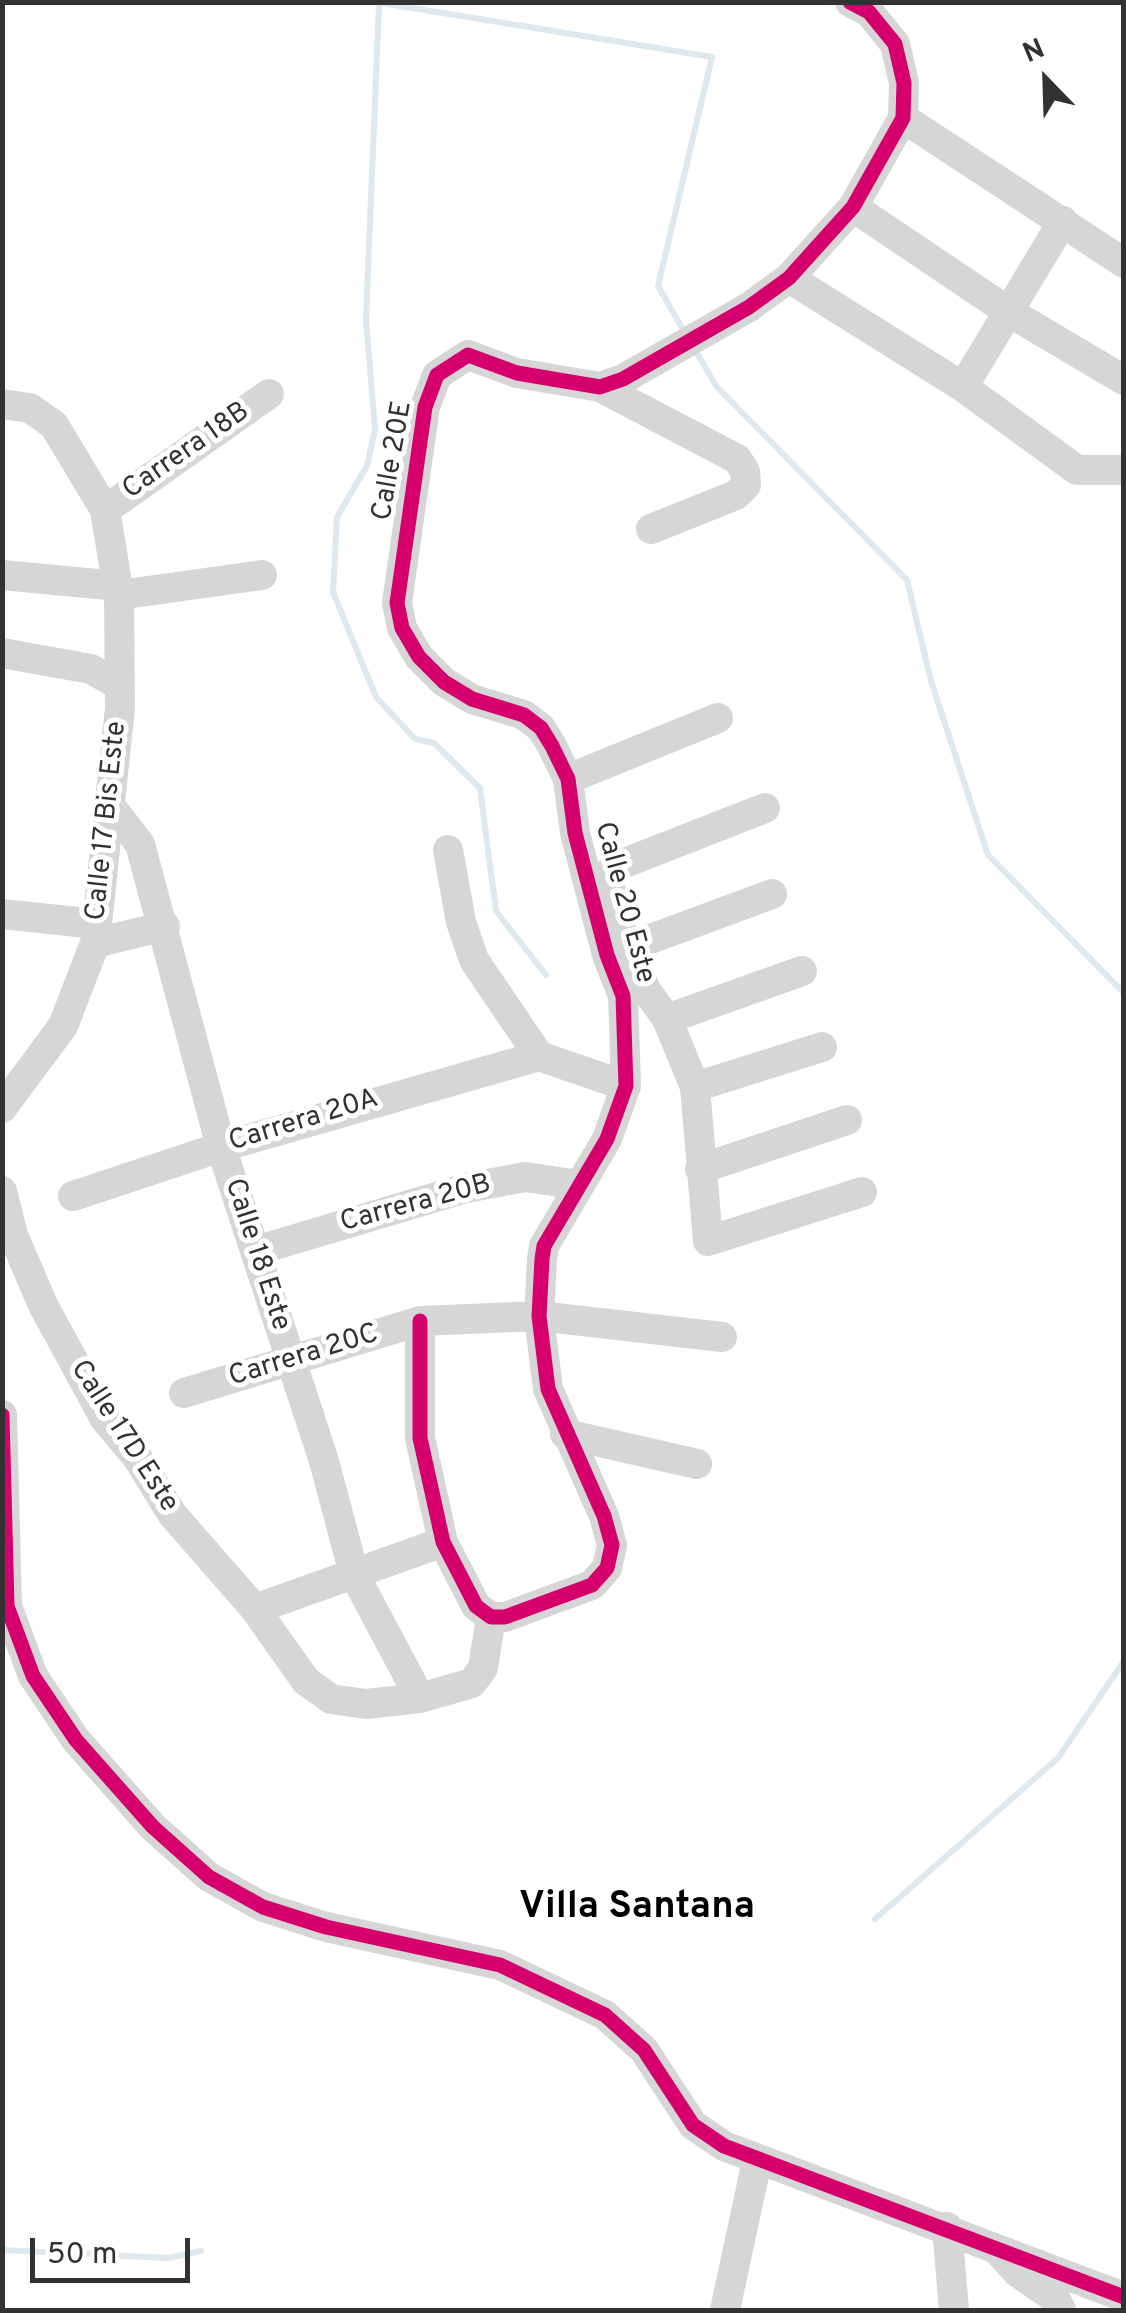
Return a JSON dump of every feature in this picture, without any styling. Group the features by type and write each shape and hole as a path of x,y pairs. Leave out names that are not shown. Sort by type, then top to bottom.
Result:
{"street":[{"path":"600,387 623,379 749,307 789,278 853,207 903,118 904,83 895,44 869,12 850,2"},
{"path":"903,118 1124,263"},
{"path":"853,207 1009,312 1124,380"},
{"path":"963,387 1063,222"},
{"path":"789,278 963,387 1077,470 1124,470"},
{"name":"Calle 20E","path":"568,779 541,728 524,716 472,700 419,657 402,628 396,603 425,407 437,375 468,355 518,373 600,387 738,460 745,472 746,486 736,495 650,529"},
{"name":"Carrera 18B","path":"105,510 269,394"},
{"path":"2,404 30,408 54,424 105,510"},
{"name":"Calle 17 Bis Este","path":"2,1108 63,1026 96,934 120,708 119,590 105,510"},
{"path":"2,576 119,590 262,576"},
{"path":"2,653 91,668 117,684"},
{"path":"568,779 718,718"},
{"name":"Calle 20 Este","path":"568,779 575,833 617,951 666,1018 694,1087 708,1240 862,1192"},
{"name":"Calle 18 Este","path":"111,807 140,844 221,1147 324,1461 354,1574 420,1698"},
{"name":"Calle 20 Este","path":"490,1617 505,1618 592,1585 607,1568 612,1545 604,1516 548,1389 539,1316 544,1246 607,1138 626,1086 628,1040 610,872 765,808"},
{"path":"448,850 461,922 474,960 539,1056 626,1086"},
{"path":"617,951 772,894"},
{"path":"2,914 96,934 165,926"},
{"path":"666,1018 802,971"},
{"path":"694,1087 822,1047"},
{"name":"Carrera 20A","path":"73,1196 221,1147 539,1056"},
{"path":"700,1169 847,1120"},
{"name":"Carrera 20B","path":"255,1251 466,1188 525,1177 578,1185"},
{"name":"Calle 17D Este","path":"2,1190 13,1236 43,1305 105,1419 136,1457 172,1514 255,1608 306,1681 331,1699 366,1704 420,1698 472,1683 483,1668 490,1617"},
{"name":"Carrera 20C","path":"184,1393 420,1322 539,1316 722,1337"},
{"path":"420,1322 420,1438 442,1542 476,1606 490,1617"},
{"path":"2,1414 5,1608 33,1676 50,1706 153,1827 209,1877 263,1906 326,1927 500,1965 604,2015 644,2050 693,2125 757,2161 948,2227 1124,2296"},
{"path":"565,1434 697,1464"},
{"path":"255,1608 442,1542"},
{"path":"725,2310 757,2161"},
{"path":"948,2227 954,2310"},
{"path":"991,2243 1017,2272 1055,2298 1062,2310"}],"waterway":[{"path":"376,2 712,57 658,286 686,335"},
{"path":"379,5 366,319 375,429 367,466 337,517 333,592 376,697 415,739 434,743 480,788 496,911 546,975"},
{"path":"695,350 717,387 907,580 931,681 988,855 1124,993"},
{"path":"875,1919 1058,1758 1124,1661"},
{"path":"2,2250 168,2258 201,2251"}],"cycle path":[{"path":"420,1321 420,1438 443,1542 476,1606 491,1617 505,1617 592,1585 607,1568 612,1545 604,1516 548,1389 539,1316 544,1246 607,1139 626,1086 623,996 607,955 575,833 568,779 552,746 541,728 524,715 472,699 444,682 419,657 402,628 397,603 425,407 437,375 468,355 517,373 600,387 623,379 749,307 789,278 853,207 903,118 904,83 895,44 869,12 850,2"},
{"path":"2,1415 7,1606 33,1676 76,1740 153,1827 209,1877 263,1907 326,1927 500,1965 605,2015 644,2050 693,2125 724,2146 1124,2297"}],"district":[{"name":"Villa Santana","path":"637,1909"}]}
